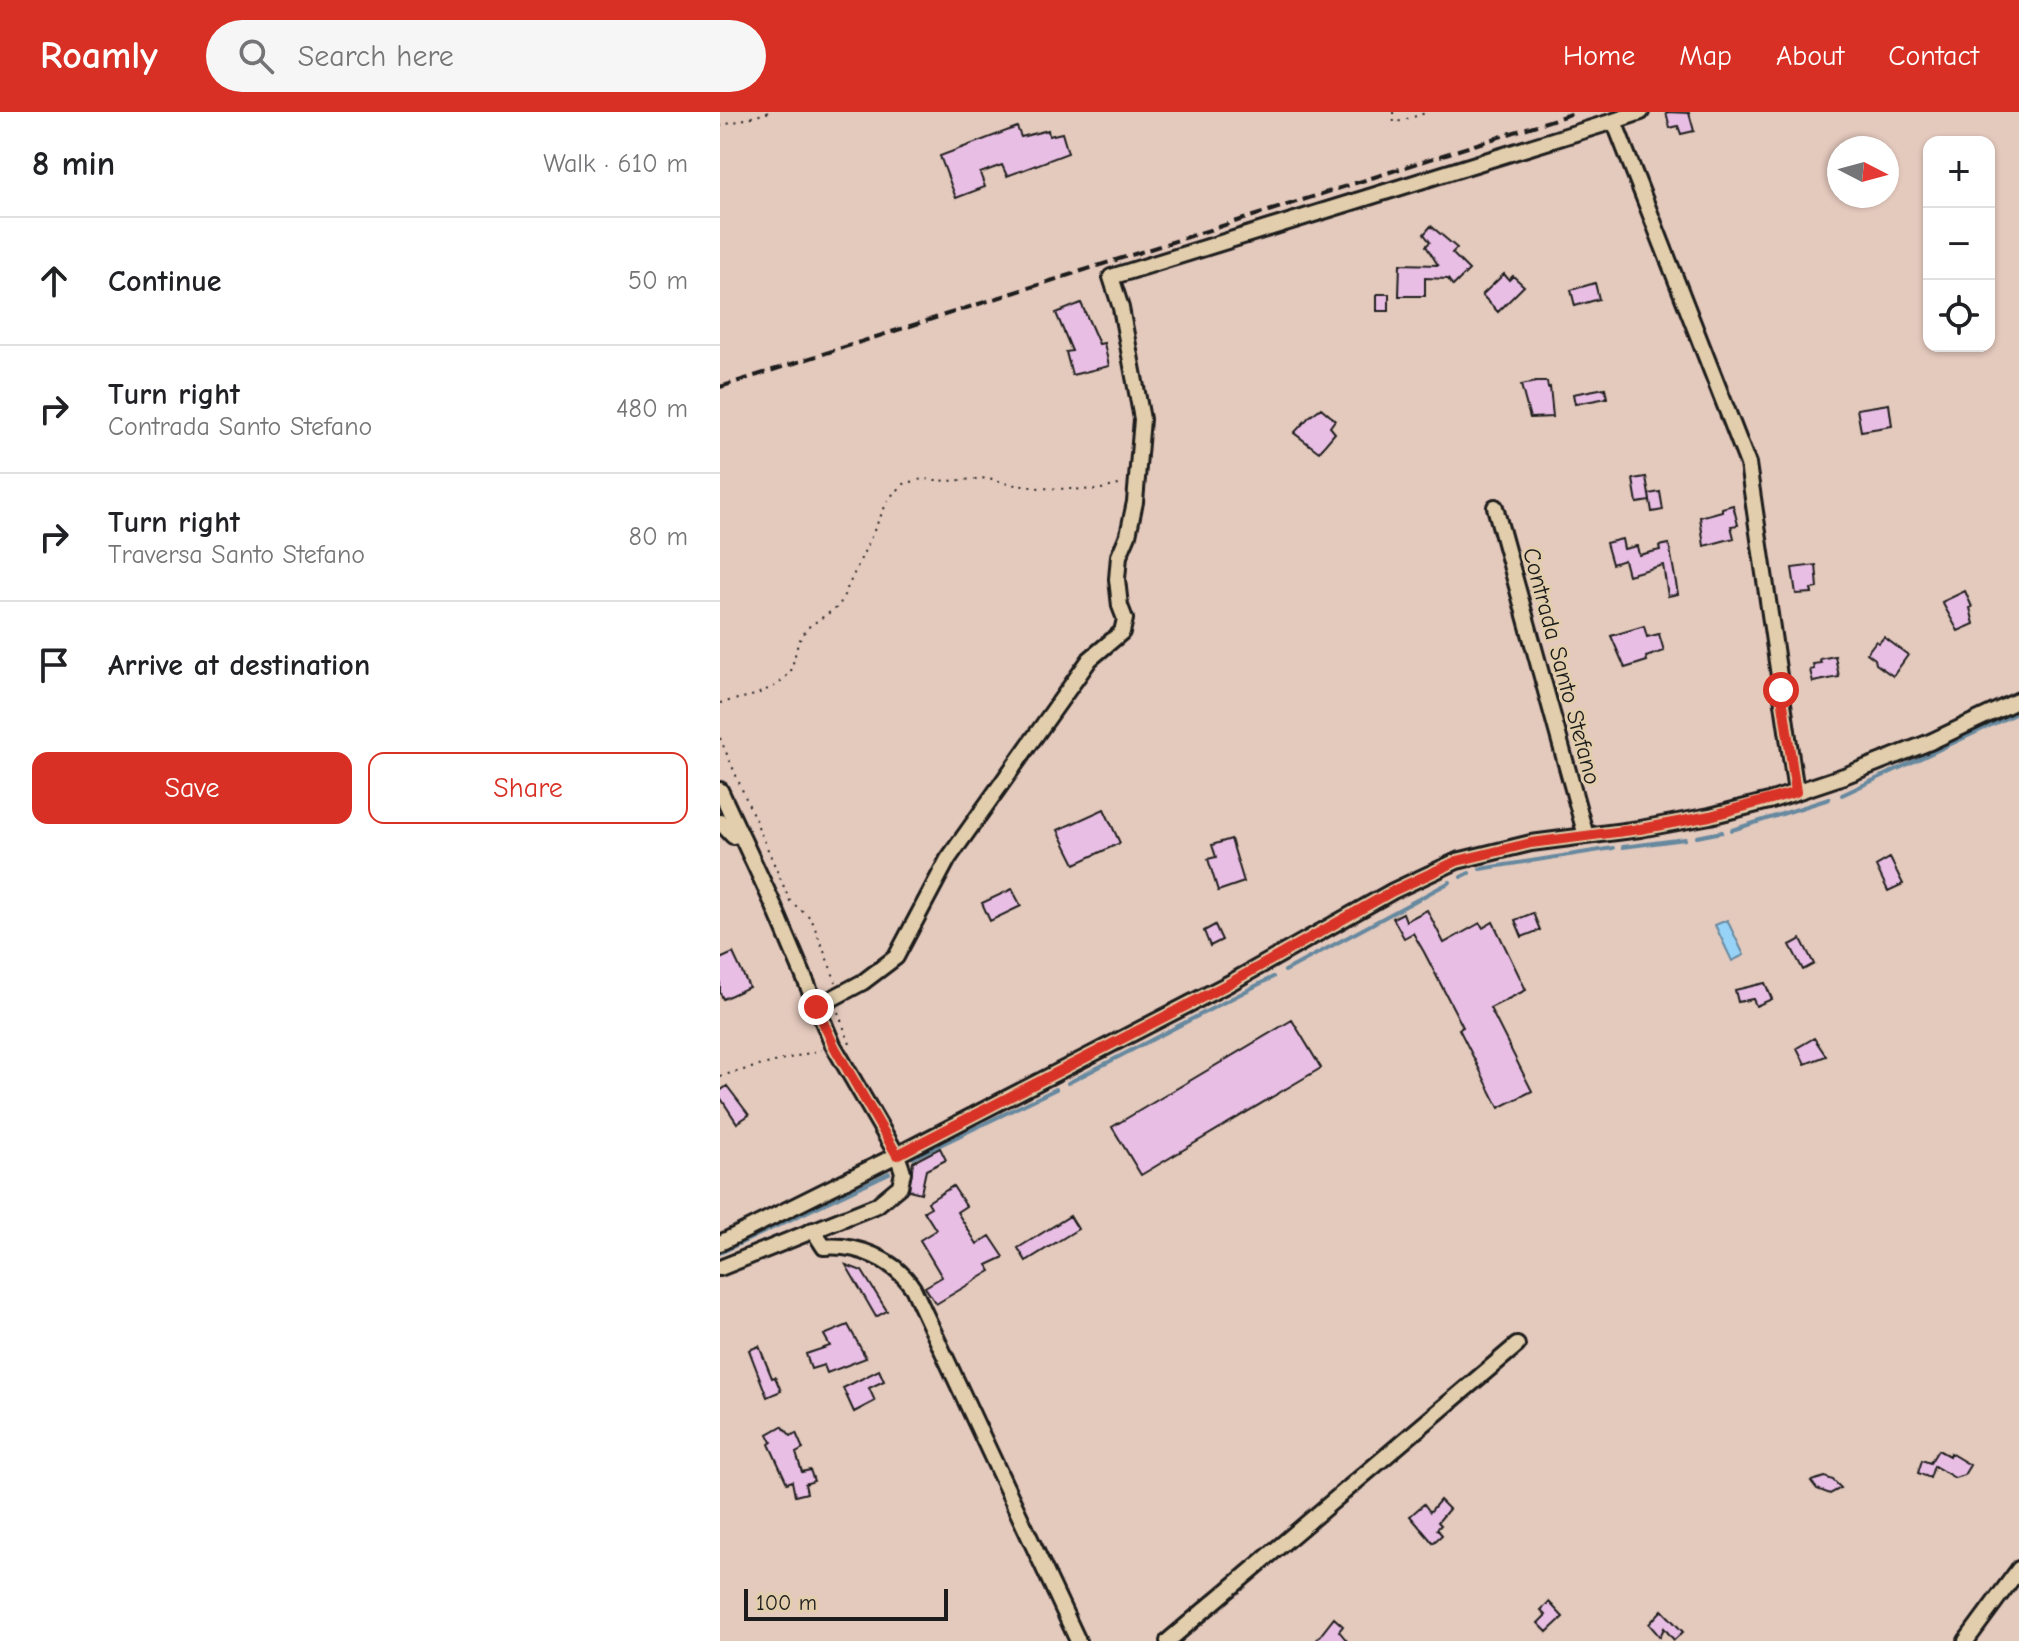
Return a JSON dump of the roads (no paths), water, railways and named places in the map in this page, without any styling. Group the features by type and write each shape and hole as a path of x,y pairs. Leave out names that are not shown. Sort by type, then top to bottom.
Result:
{"street":[{"path":"816,1007 837,997 896,957 948,859 1090,659 1122,632 1125,619 1118,592 1119,556 1128,535 1142,419 1121,308 1111,277 1641,112"},
{"path":"1614,121 1748,464 1796,792"},
{"name":"Contrada Santo Stefano","path":"1495,507 1586,836"},
{"path":"720,1243 1228,984 1393,891 1457,861 1531,843 1710,816 1796,792 1930,742 2019,700"},
{"path":"720,790 833,1045 897,1155 903,1172 900,1186 877,1205 720,1268"},
{"path":"720,822 733,836 741,834"},
{"path":"813,1230 824,1247 842,1246 874,1257 904,1275 913,1288 1078,1641"},
{"path":"1168,1641 1517,1345"},
{"path":"1966,1641 2019,1569"}],"water":[{"path":"1727,920 1744,955 1732,961 1715,925"}],"waterway":[{"path":"1842,795 2019,712"},
{"path":"1732,830 1829,799"},
{"path":"1697,837 1722,832"},
{"path":"1623,847 1685,839"},
{"path":"1480,869 1613,848"},
{"path":"1461,877 1469,873"},
{"path":"1285,971 1450,882"},
{"path":"1068,1083 1273,977"},
{"path":"913,1158 1056,1089"},
{"path":"720,1253 889,1173"}],"railway":[{"path":"720,387 1577,112"}]}
